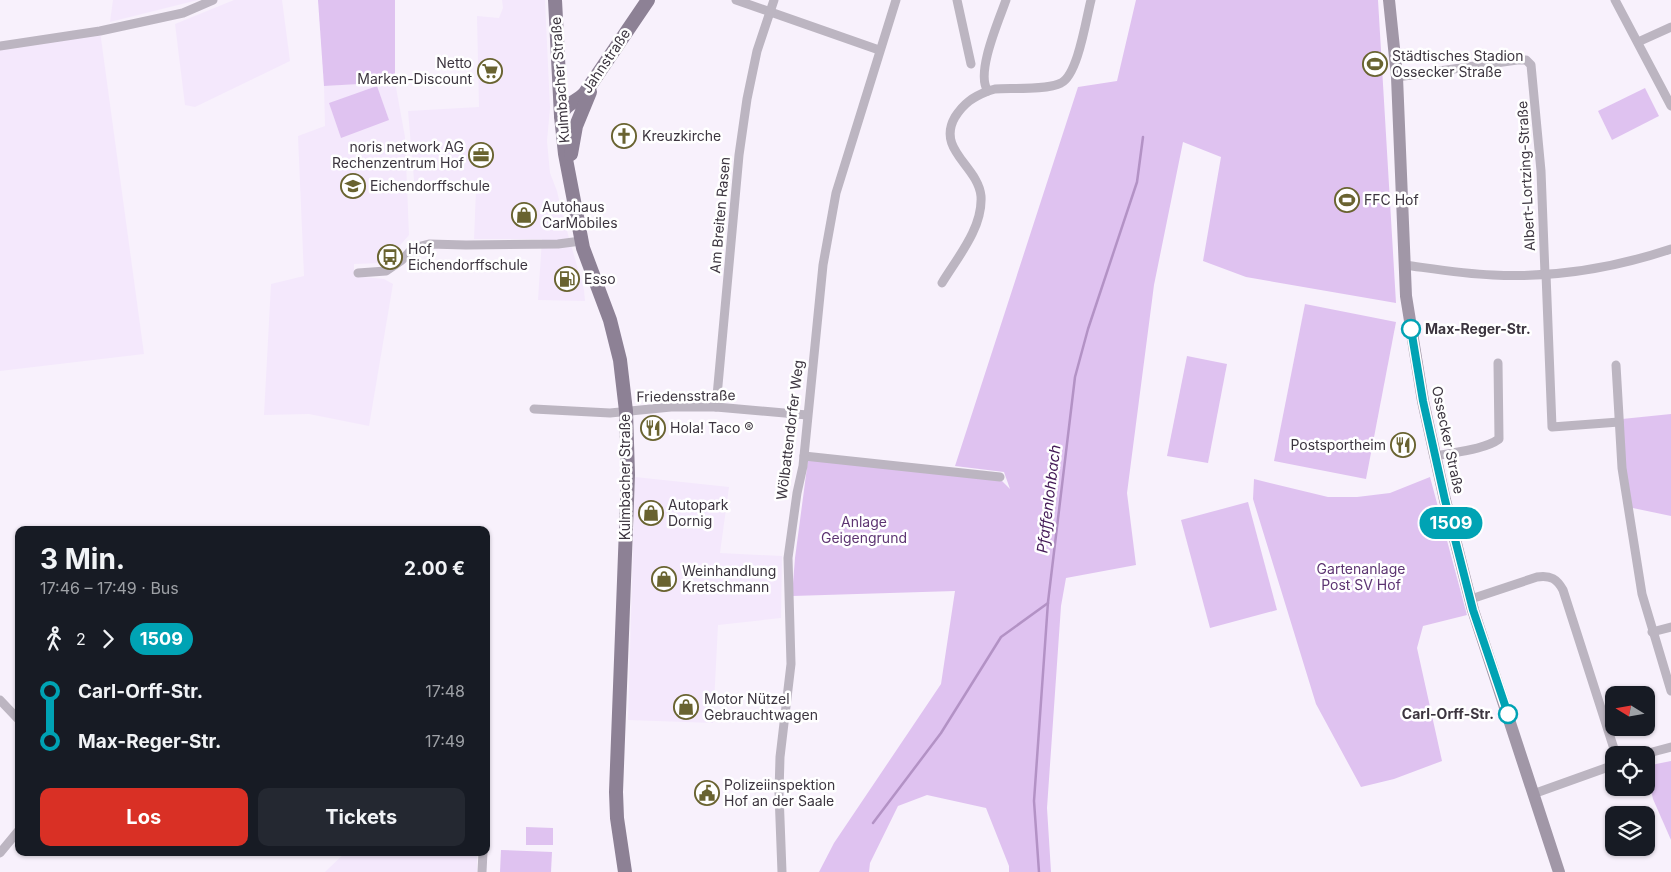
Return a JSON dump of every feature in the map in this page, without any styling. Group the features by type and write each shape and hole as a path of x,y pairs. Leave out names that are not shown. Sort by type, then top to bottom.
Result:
{"main road":[{"name":"Kulmbacher Straße","path":"555,0 561,116 569,173 581,240 610,320 620,360 626,411 628,475 616,792 617,818 625,872"},
{"name":"Jahnstraße","path":"561,116 563,109 567,105 579,100 585,93 648,0"},
{"path":"569,173 573,137 579,116 608,58"}],"street":[{"path":"0,46 100,31 183,12 213,0"},
{"path":"736,0 879,50"},
{"name":"Am Breiten Rasen","path":"716,407 743,125 753,68 774,0"},
{"name":"Wölbattendorfer Weg","path":"782,872 778,793 780,757 791,664 788,558 804,456 823,265 836,193 896,0"},
{"path":"958,0 972,64"},
{"path":"988,91 985,87 984,68 1006,0"},
{"path":"1062,83 1070,77 1076,64 1091,0"},
{"name":"Ossecker Straße","path":"1389,0 1397,77 1406,296 1412,340 1435,456 1471,599 1558,872"},
{"path":"1615,0 1671,106"},
{"path":"1638,42 1671,26"},
{"name":"Albert-Lortzing-Straße","path":"1397,77 1517,60 1526,60 1532,65 1541,171 1546,274"},
{"path":"942,283 976,225 981,195 974,176 956,153 951,142 950,132 953,121 960,110 972,97 995,89 1052,86 1073,82"},
{"path":"358,273 386,271 402,260 413,248 429,244 558,244 581,240"},
{"path":"1405,265 1453,272 1494,275 1546,274 1582,271 1636,260 1671,249"},
{"path":"1546,274 1552,427 1619,422"},
{"path":"1435,456 1483,446 1499,439 1498,363"},
{"path":"1616,365 1622,468 1642,594 1671,691"},
{"name":"Friedensstraße","path":"534,409 610,413 671,407 716,407 807,415"},
{"path":"804,456 1000,476"},
{"path":"1471,599 1537,577 1547,576 1557,580 1563,590 1613,746"},
{"path":"1652,632 1671,626"},
{"path":"0,700 15,716"},
{"path":"1655,751 1671,747"},
{"path":"1533,794 1605,769"},
{"path":"0,853 15,835"},
{"path":"482,872 483,856"}],"shaded area":[{"path":"113,0 198,0 110,22"},
{"path":"234,0 282,0 290,61 195,107 185,105 175,24"},
{"path":"502,0 545,0 550,108 547,141 550,173 557,191 584,290 585,301 538,300 542,239 474,239 476,190 415,191 408,111 479,107 477,16 499,18 503,8"},
{"path":"100,31 144,354 0,371 0,46"},
{"path":"395,82 405,137 409,235 386,261 382,263 354,264 354,276 384,279 393,284 369,426 309,414 264,415 271,284 304,276 298,136 325,126 324,86"},
{"path":"635,477 729,487 720,553 782,556 781,618 718,625 713,723 628,720"},
{"path":"342,856 477,856 477,872 325,872"}],"green space":[{"path":"318,0 395,0 395,82 324,86"},
{"name":"Anlage Geigengrund","path":"1136,0 1378,0 1396,303 1246,277 1203,261 1221,157 1183,142 1154,285 1127,493 1136,565 1066,578 1061,606 1047,808 1051,872 1009,872 1009,866 986,808 927,795 898,806 870,863 869,872 819,872 834,843 941,684 955,591 792,596 808,460 1002,481 1010,489 1004,472 955,466 1078,87 1117,81"},
{"path":"377,86 389,120 341,138 329,103"},
{"path":"1645,88 1659,116 1612,140 1598,111"},
{"path":"1305,304 1396,322 1366,479 1274,461"},
{"path":"1187,356 1227,364 1208,463 1167,456"},
{"path":"1671,414 1671,516 1628,507 1622,419"},
{"name":"Gartenanlage Post SV Hof","path":"1430,477 1467,615 1423,626 1417,648 1442,761 1394,779 1361,787 1316,704 1253,499 1254,479 1328,497 1357,497 1390,493"},
{"path":"1248,502 1277,610 1210,628 1181,520"},
{"path":"1671,761 1671,840 1652,796 1655,796 1656,764"},
{"path":"526,827 553,828 553,845 526,845"},
{"path":"501,850 552,852 551,872 500,872"}],"waterway":[{"name":"Pfaffenlohbach","path":"1039,872 1034,801 1048,602 1075,377 1088,329 1137,182 1143,137"},
{"path":"873,823 941,733 1001,637 1048,603"}],"bus line":[{"name":"1509","path":"1411,329 1423,401 1445,500 1473,610 1508,714"}],"place":[{"name":"Städtisches Stadion Ossecker Straße","path":"1375,64"},
{"name":"Netto Marken-Discount","path":"490,71"},
{"name":"Kreuzkirche","path":"624,136"},
{"name":"noris network AG Rechenzentrum Hof","path":"481,155"},
{"name":"Eichendorffschule","path":"353,186"},
{"name":"FFC Hof","path":"1347,200"},
{"name":"Autohaus CarMobiles","path":"524,215"},
{"name":"Hof, Eichendorffschule","path":"390,257"},
{"name":"Esso","path":"567,279"},
{"name":"Max-Reger-Str.","path":"1411,329"},
{"name":"Hola! Taco ®","path":"653,428"},
{"name":"Postsportheim","path":"1403,445"},
{"name":"Autopark Dornig","path":"651,513"},
{"name":"Weinhandlung Kretschmann","path":"664,579"},
{"name":"Motor Nützel Gebrauchtwagen","path":"686,707"},
{"name":"Carl-Orff-Str.","path":"1508,714"},
{"name":"Polizeiinspektion Hof an der Saale","path":"707,793"}]}
